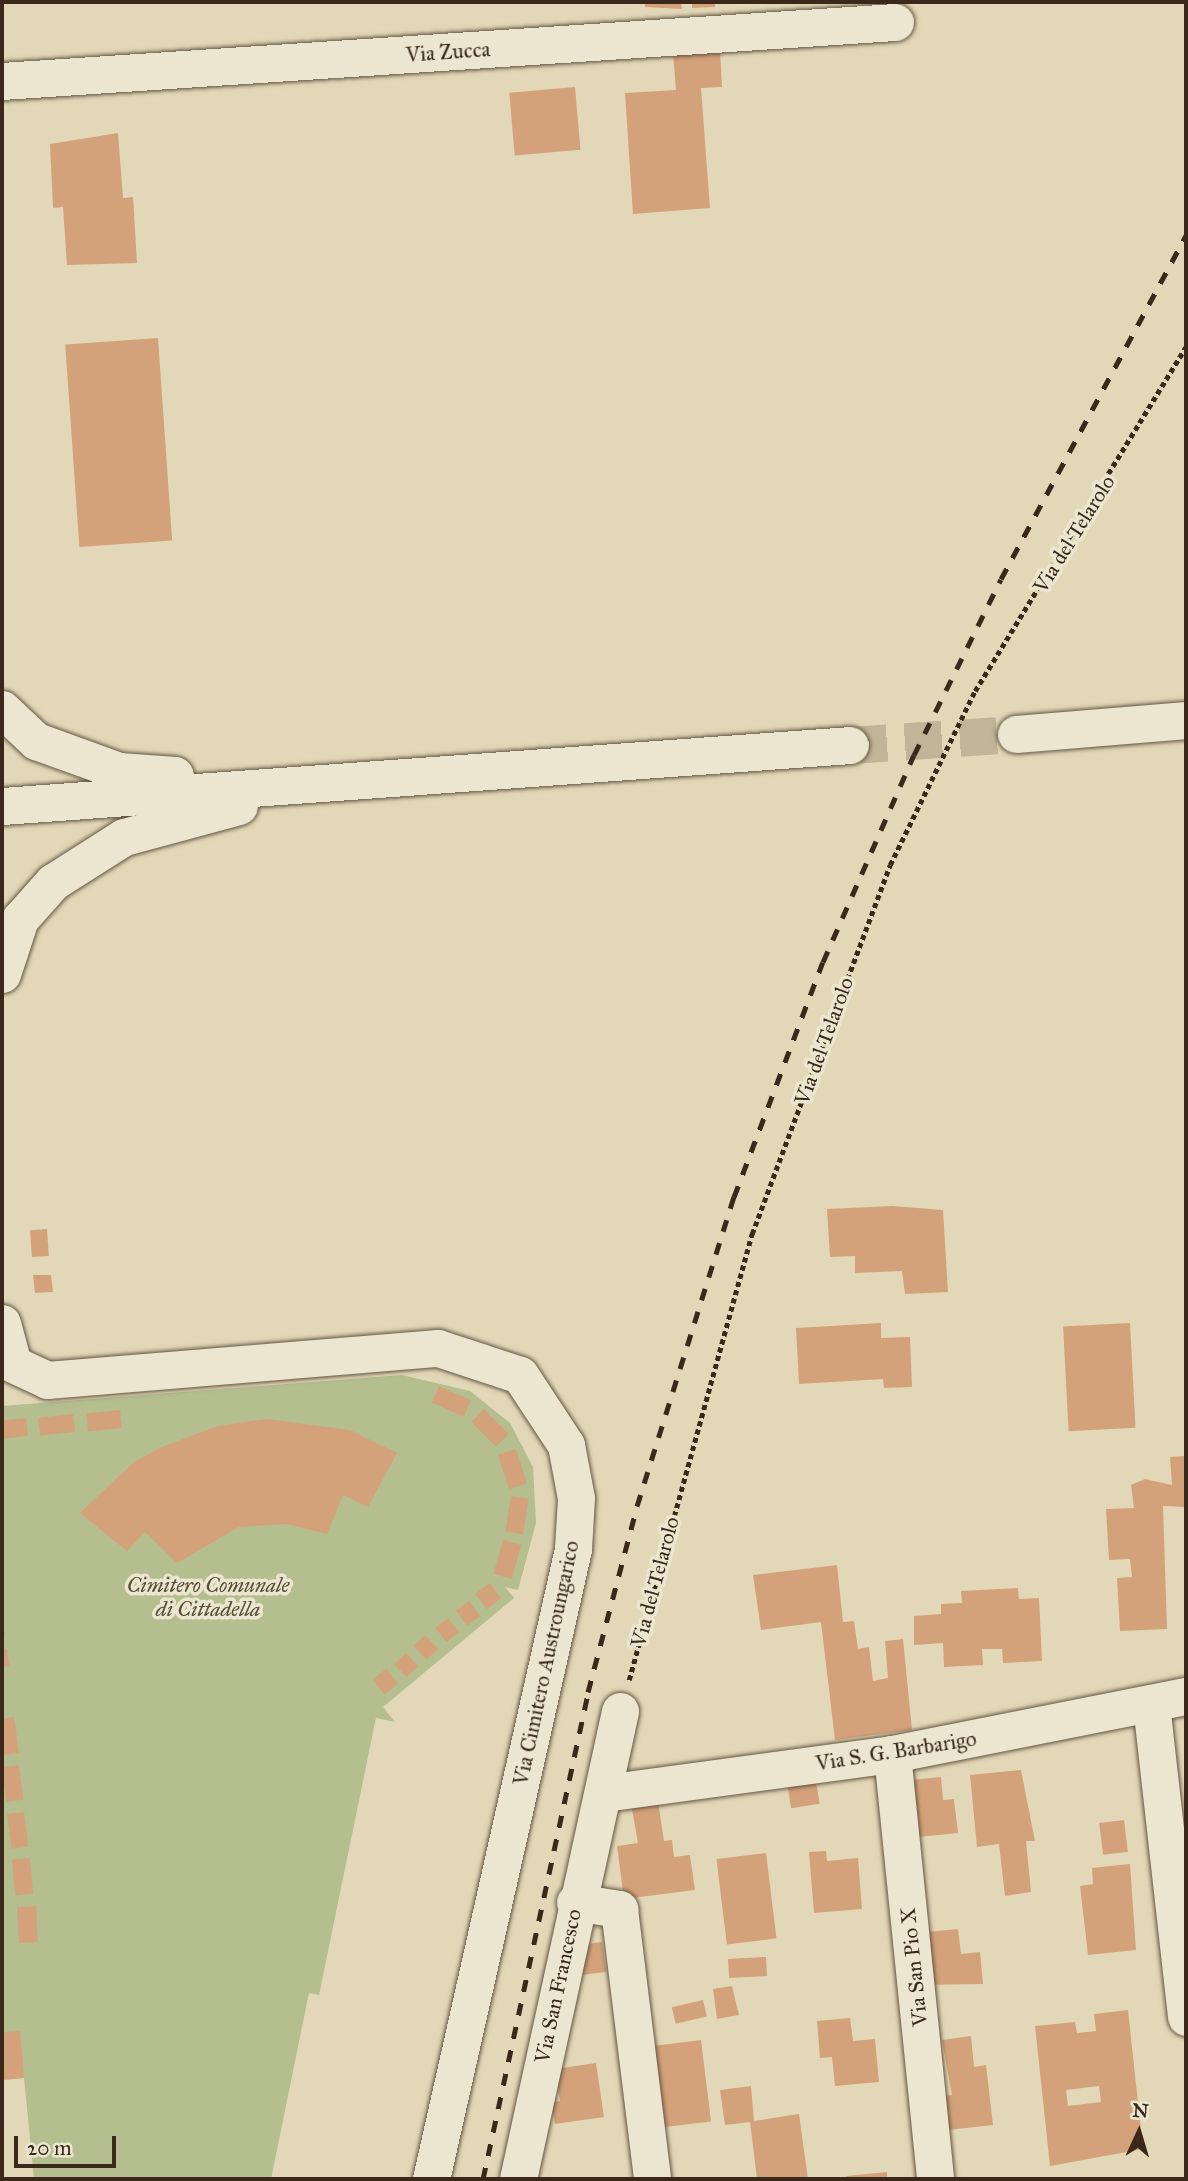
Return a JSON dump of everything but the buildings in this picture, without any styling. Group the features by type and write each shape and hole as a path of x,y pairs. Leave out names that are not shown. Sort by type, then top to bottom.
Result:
{"street":[{"name":"Via Zucca","path":"2,81 895,22"},
{"path":"2,709 36,741 119,771 319,785"},
{"path":"1016,734 1186,720"},
{"path":"2,806 850,745"},
{"path":"2,974 20,919 36,900 53,882 124,837 319,785"},
{"name":"Via Cimitero Austroungarico","path":"2,1323 13,1364 47,1380 438,1348 520,1375 566,1445 576,1499 573,1549 431,2179"},
{"name":"Via S. G. Barbarigo","path":"604,1794 892,1754 1186,1696"},
{"path":"1151,1704 1186,2017"},
{"path":"604,1794 620,1711"},
{"name":"Via San Pio X","path":"892,1754 935,2179"},
{"name":"Via San Francesco","path":"518,2179 575,1902 604,1794"},
{"path":"575,1902 619,1909 652,2179"}],"path":[{"name":"Via del Telarolo","path":"620,1711 752,1234 890,865 975,691 1186,347"}],"green space":[{"name":"Cimitero Comunale di Cittadella","path":"402,1375 470,1391 510,1423 533,1467 536,1523 518,1590 505,1587 514,1598 383,1707 395,1722 376,1718 319,1995 309,1993 271,2179 34,2179 24,2078 2,2080 2,1406"}],"tunnel":[{"path":"850,745 1016,734"}],"railway":[{"path":"483,2179 588,1692 637,1506 734,1197 823,962 914,755 1001,579 1186,235"}]}
